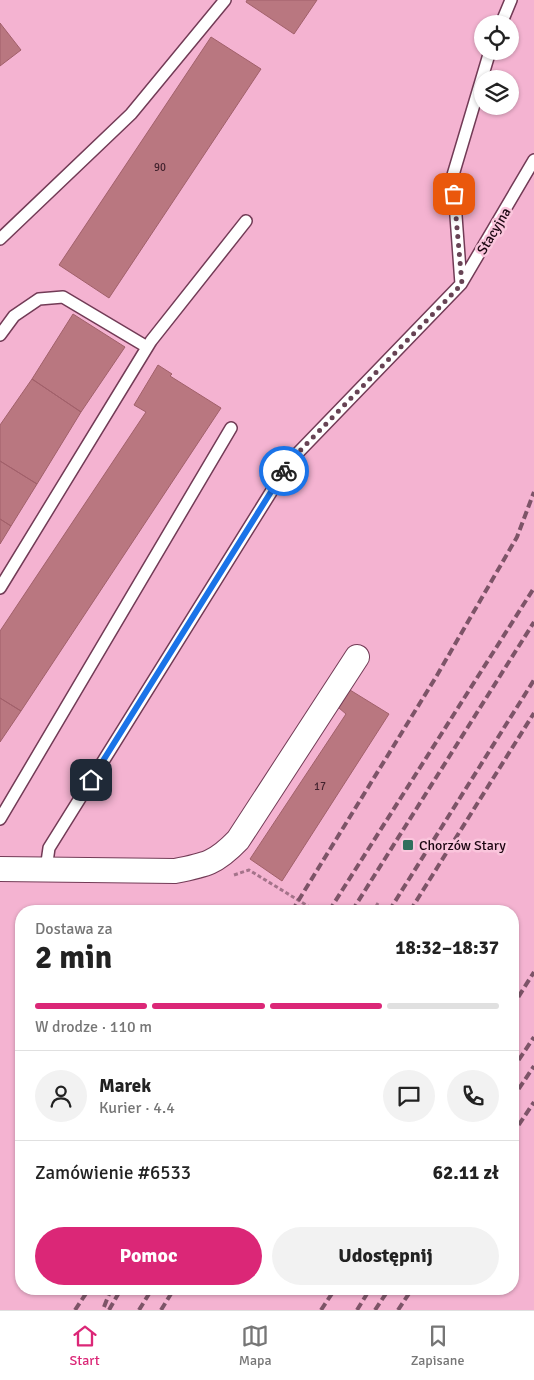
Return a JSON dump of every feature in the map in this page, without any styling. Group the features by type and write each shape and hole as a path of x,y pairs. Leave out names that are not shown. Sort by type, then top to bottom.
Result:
{"street":[{"path":"0,868 175,871 203,866 222,857 238,840 357,658"}],"lane":[{"path":"0,239 132,114 225,0"},
{"path":"505,15 511,0"},
{"path":"462,284 453,175 487,60"},
{"name":"Stacyjna","path":"46,869 49,848 291,460 462,284 534,160"},
{"path":"0,588 148,347 246,221"},
{"path":"0,335 14,316 39,299 63,297 148,347"},
{"path":"0,818 231,428"}],"building":[{"path":"247,0 317,0 294,34 246,2"},
{"path":"0,23 21,50 0,66"},
{"path":"211,37 261,69 109,298 59,265"},
{"path":"73,314 125,347 81,412 32,379"},
{"path":"158,365 172,374 170,376 221,408 21,711 0,698 0,631 146,412 134,405"},
{"path":"32,379 81,412 37,484 0,461 0,425"},
{"path":"0,461 37,484 11,526 0,519"},
{"path":"0,519 11,526 0,544"},
{"path":"350,690 389,714 282,881 250,859 346,714 339,708"},
{"path":"0,698 21,711 0,742"}],"railway":[{"path":"296,905 436,677 517,537 534,492"},
{"path":"333,905 534,588"},
{"path":"356,905 534,622"},
{"path":"393,905 534,680"},
{"path":"414,905 534,713"},
{"path":"519,996 534,972"},
{"path":"519,1060 534,1037"},
{"path":"519,1088 534,1066"},
{"path":"519,1124 534,1102"},
{"path":"75,1310 85,1295"},
{"path":"104,1307 109,1295"},
{"path":"109,1310 118,1295"},
{"path":"139,1310 148,1295"},
{"path":"161,1310 170,1295"},
{"path":"321,1310 331,1295"},
{"path":"357,1310 366,1295"},
{"path":"375,1310 385,1295"},
{"path":"398,1310 408,1295"}],"way so far":[{"path":"284,471 291,460 462,284 454,194"}],"place":[{"name":"Chorzów Stary","path":"408,845"}],"route":[{"path":"91,780 284,471"}]}
